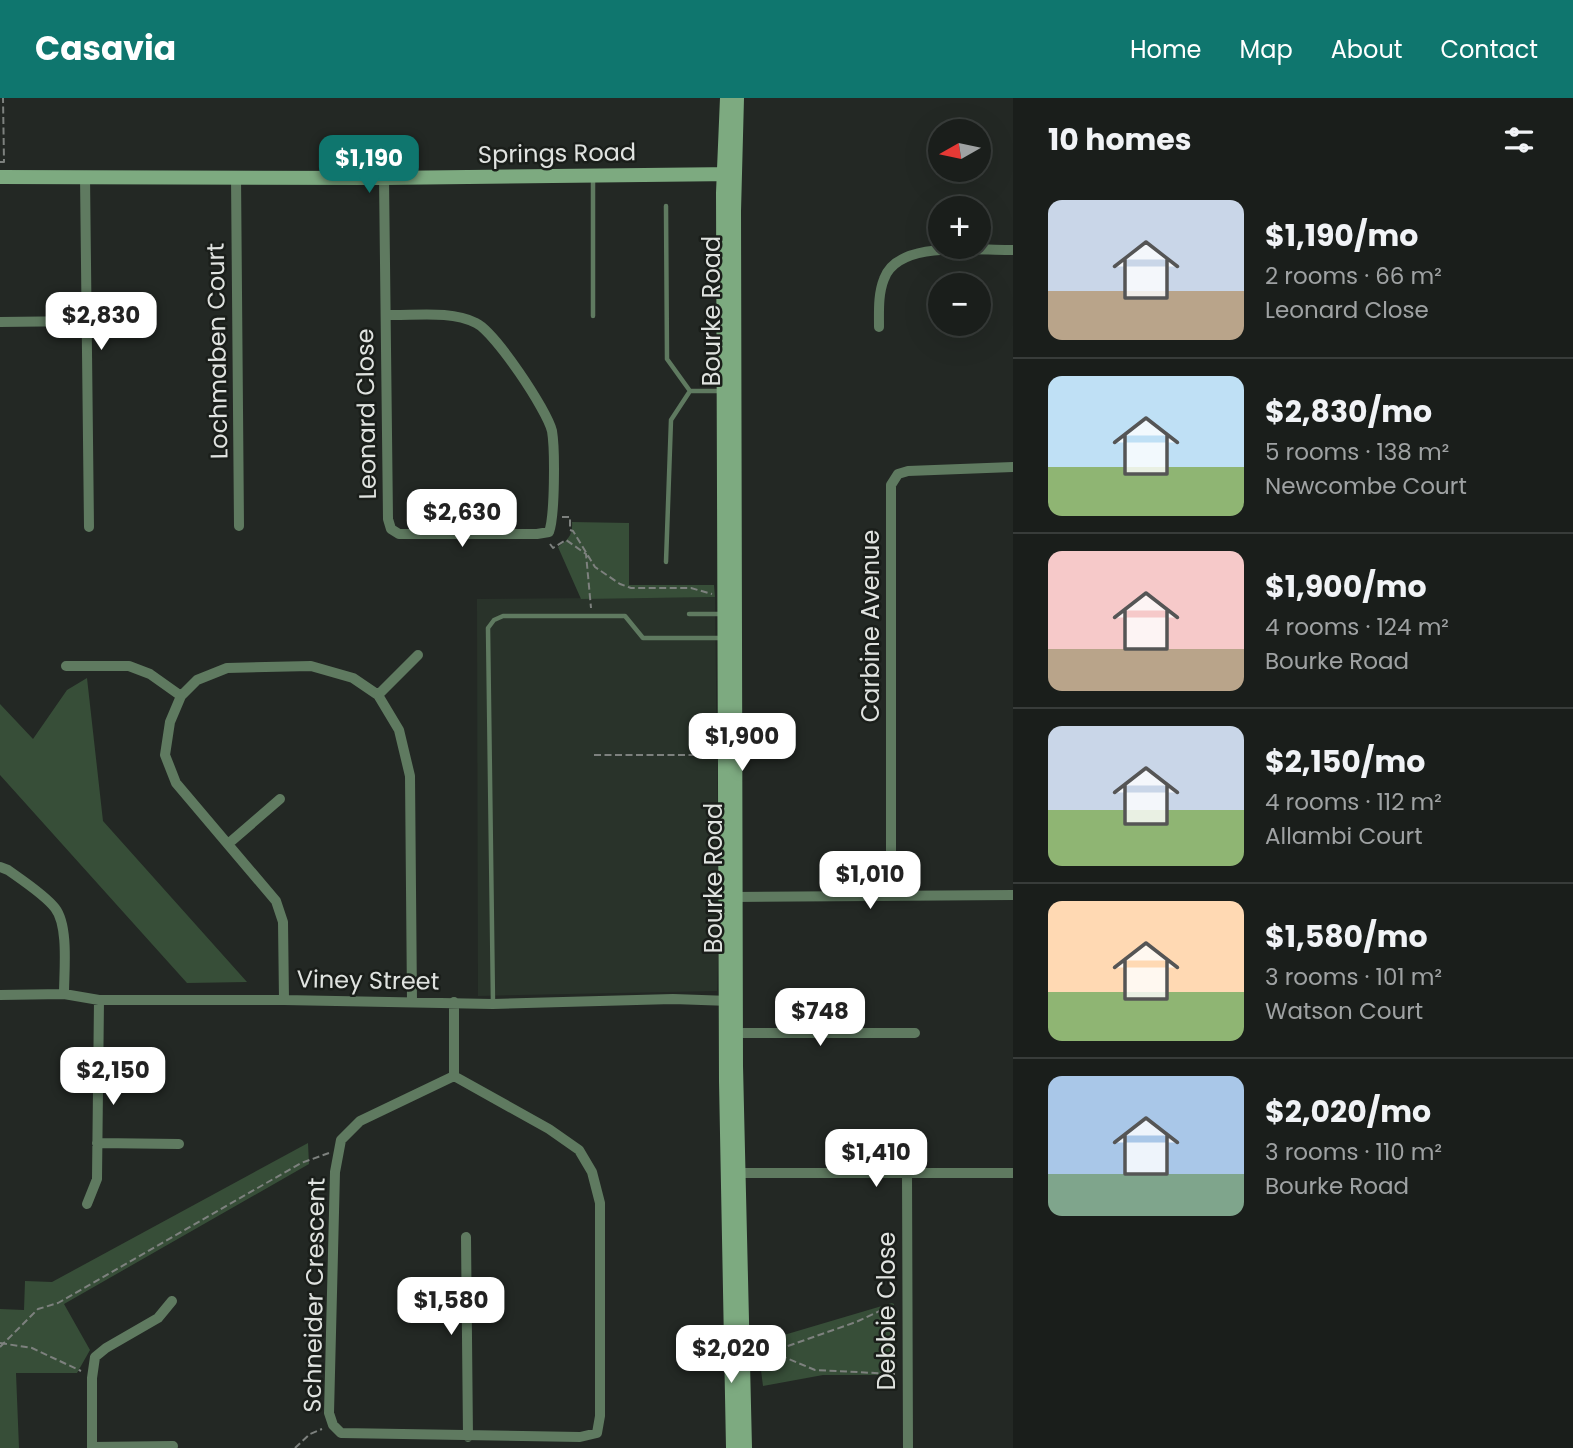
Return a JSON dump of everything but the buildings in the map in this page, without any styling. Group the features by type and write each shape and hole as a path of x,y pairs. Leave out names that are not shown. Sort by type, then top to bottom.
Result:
{"main road":[{"name":"Bourke Road","path":"727,98 730,174 733,1448"},
{"name":"Bourke Road","path":"730,174 737,98"},
{"name":"Springs Road","path":"0,177 384,178 730,174"},
{"name":"Bourke Road","path":"733,1174 741,1320 744,1448"},
{"path":"741,1320 753,1448"}],"street":[{"path":"85,176 89,527"},
{"name":"Lochmaben Court","path":"236,176 239,526"},
{"name":"Leonard Close","path":"384,178 388,519 391,529 399,534 550,532 554,517 552,433 546,414 492,335 477,323 461,317 386,316"},
{"path":"879,327 880,293 884,276 893,264 904,256 920,251 1013,250"},
{"path":"0,322 85,321"},
{"name":"Carbine Avenue","path":"891,895 891,485 898,474 908,471 1013,467"},
{"path":"378,695 418,655"},
{"path":"66,666 129,666 150,674 181,696"},
{"path":"284,1000 283,922 276,901 176,783 165,755 170,722 181,696 197,680 227,668 311,666 353,678 378,695 399,730 410,776 412,1002"},
{"path":"229,844 280,799"},
{"path":"0,867 8,870 55,907 64,936 64,994"},
{"path":"731,897 1013,895"},
{"name":"Viney Street","path":"0,995 64,994 99,1000 493,1004 673,999 731,1001"},
{"path":"87,1204 97,1180 99,1000"},
{"path":"454,1002 454,1076"},
{"path":"731,1033 915,1032"},
{"name":"Schneider Crescent","path":"454,1076 549,1129 579,1150 592,1172 600,1203 600,1416 597,1433 580,1437 468,1437 341,1433 333,1425 329,1413 335,1172 341,1140 360,1121 454,1076"},
{"path":"97,1143 179,1144"},
{"name":"Debbie Close","path":"907,1173 908,1448"},
{"path":"733,1174 1013,1173"},
{"path":"466,1237 468,1437"},
{"path":"172,1301 158,1318 95,1357 92,1448 173,1446"}],"lane":[{"path":"593,174 593,316"},
{"path":"666,206 667,359 690,391"},
{"path":"690,391 729,391"},
{"path":"666,562 671,420 690,391"},
{"path":"689,614 730,614"},
{"path":"493,1004 488,628 494,620 503,617 625,616 643,638 730,637"}],"path":[{"path":"0,162 4,162 2,98"},
{"path":"554,517 570,517 570,530 595,567 620,584 631,588 691,588 716,596"},
{"path":"550,532 553,548 566,540 586,554"},
{"path":"586,554 591,616"},
{"path":"594,755 697,755"},
{"path":"1,1344 38,1309 58,1303 301,1163 340,1149"},
{"path":"759,1355 856,1322 895,1304"},
{"path":"1,1344 32,1348 77,1370 93,1373"},
{"path":"767,1353 779,1355 815,1370 895,1374"},
{"path":"295,1448 310,1434 333,1425"}],"shaded area":[{"path":"715,597 719,924 717,991 478,996 477,599"}],"green space":[{"path":"572,522 629,523 629,585 714,585 715,597 581,599 558,547 569,537"},
{"path":"87,678 103,821 247,982 187,983 0,775 0,704 33,739 67,690"},
{"path":"308,1143 309,1164 64,1304 90,1350 77,1373 16,1373 19,1448 0,1448 0,1309 24,1310 25,1281 52,1282"},
{"path":"892,1303 894,1375 823,1375 763,1386 760,1342"}]}
